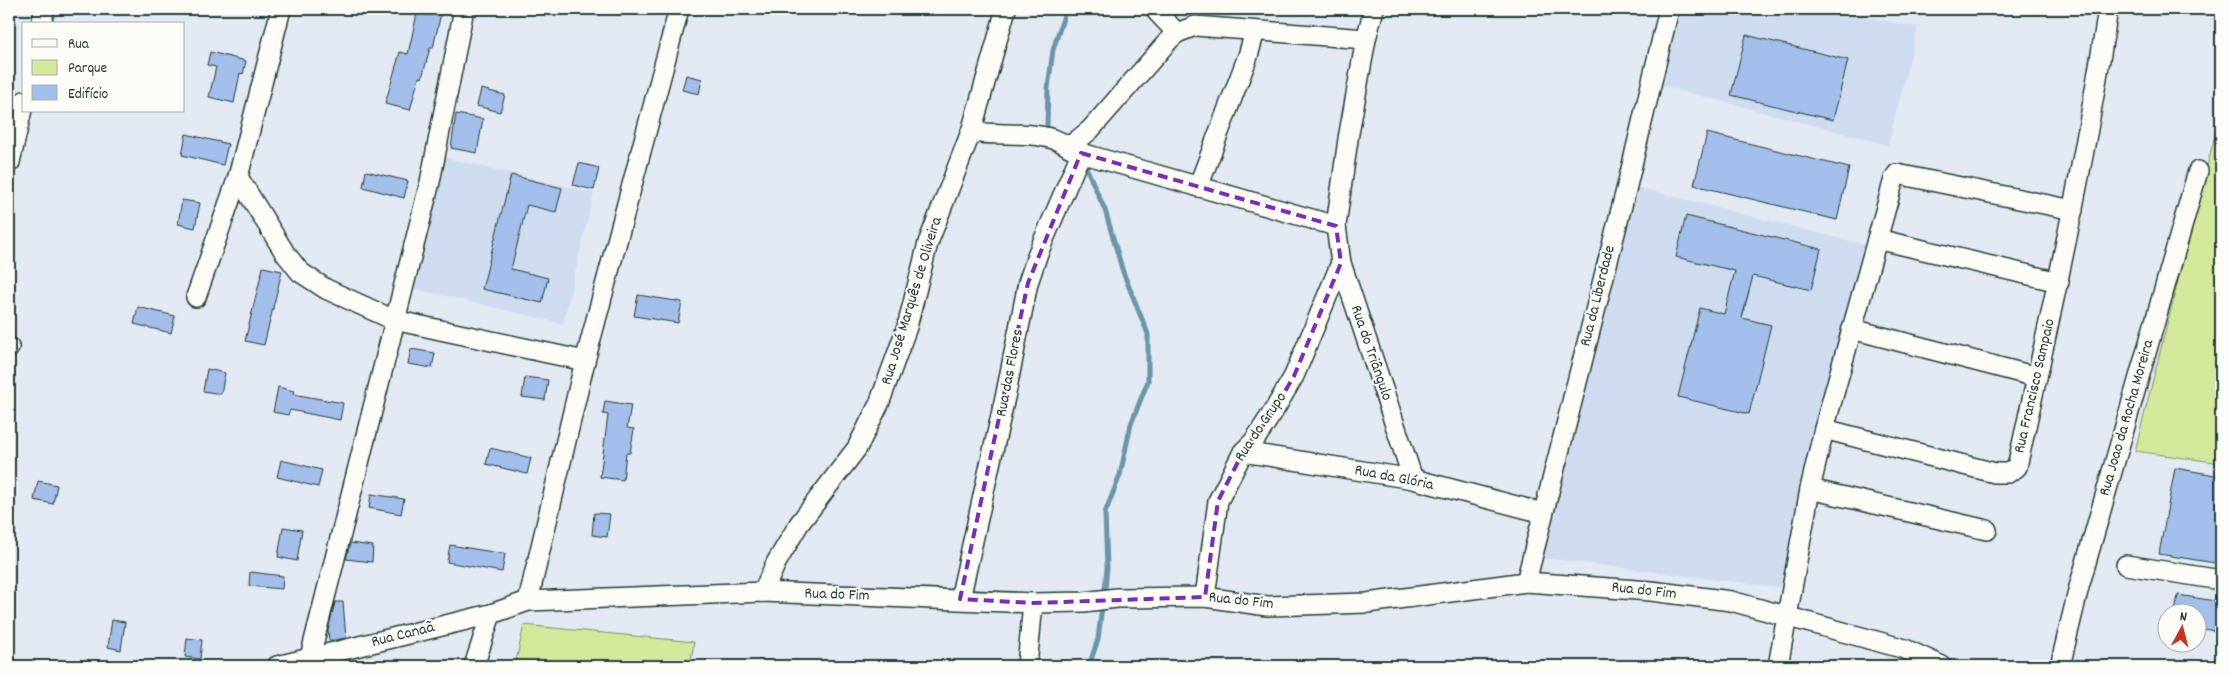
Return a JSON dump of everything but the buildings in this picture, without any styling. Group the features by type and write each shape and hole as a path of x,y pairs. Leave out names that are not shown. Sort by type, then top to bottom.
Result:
{"street":[{"path":"42,22 45,9"},
{"path":"196,297 238,177 282,9"},
{"path":"310,658 430,182 464,9"},
{"path":"528,601 585,360 679,9"},
{"name":"Rua José Marquês de Oliveira","path":"763,592 776,563 799,524 857,448 879,404 907,327 928,243 971,132 1006,9"},
{"path":"1156,9 1177,32 1194,26 1366,40"},
{"path":"971,132 1015,134 1053,139 1198,187 1336,226 1348,138 1366,40 1374,9"},
{"name":"Rua da Liberdade","path":"1526,582 1627,186 1669,9"},
{"name":"Rua Francisco Sampaio","path":"1824,429 1995,473 2008,473 2016,467 2059,282 2095,95 2108,9"},
{"path":"1198,187 1248,56 1255,31"},
{"name":"Rua das Flores","path":"960,599 1006,393 1028,283 1078,146 1151,59 1177,32"},
{"path":"10,162 22,110"},
{"name":"Rua Joao da Rocha Moreira","path":"2060,666 2079,586 2198,171"},
{"path":"1778,666 1810,489 1824,429 1897,174 2073,210"},
{"path":"238,177 285,253 300,272 326,289 394,320 585,360"},
{"name":"Rua do Triângulo","path":"1336,226 1341,263 1413,480"},
{"path":"1877,239 2059,282"},
{"name":"Rua do Grupo","path":"1205,597 1218,501 1242,452 1254,441 1274,412 1294,376 1341,263"},
{"path":"1852,329 2037,377"},
{"name":"Rua da Glória","path":"1242,452 1413,480 1543,513"},
{"path":"1810,489 1988,530"},
{"path":"2126,565 2221,580"},
{"name":"Rua do Fim","path":"528,601 763,592 1033,603 1084,602 1117,598 1205,597 1268,606 1367,603 1526,582 1642,590 1731,600 1905,649 1942,666"},
{"name":"Rua Canaã","path":"278,666 492,614 528,601"},
{"path":"1027,666 1033,603"},
{"path":"474,666 492,614"}],"highlighted area":[{"path":"1081,153 1336,226 1341,263 1294,376 1273,412 1243,452 1218,501 1205,597 1033,603 960,599 1028,283"}],"shaded area":[{"path":"1681,9 1823,9 1918,27 1888,145 1660,85"},
{"path":"443,157 594,193 563,324 412,288"},
{"path":"1636,187 1866,245 1785,588 1543,558"}],"green space":[{"path":"2221,111 2221,463 2135,451"},
{"path":"524,625 694,642 690,666 515,666"}],"waterway":[{"path":"1054,132 1047,127 1048,88 1053,50 1066,9"},
{"path":"1085,165 1105,210 1123,272 1148,334 1148,381 1131,424 1120,475 1105,513 1107,567 1105,590"},
{"path":"1089,666 1098,639 1102,607"}]}
